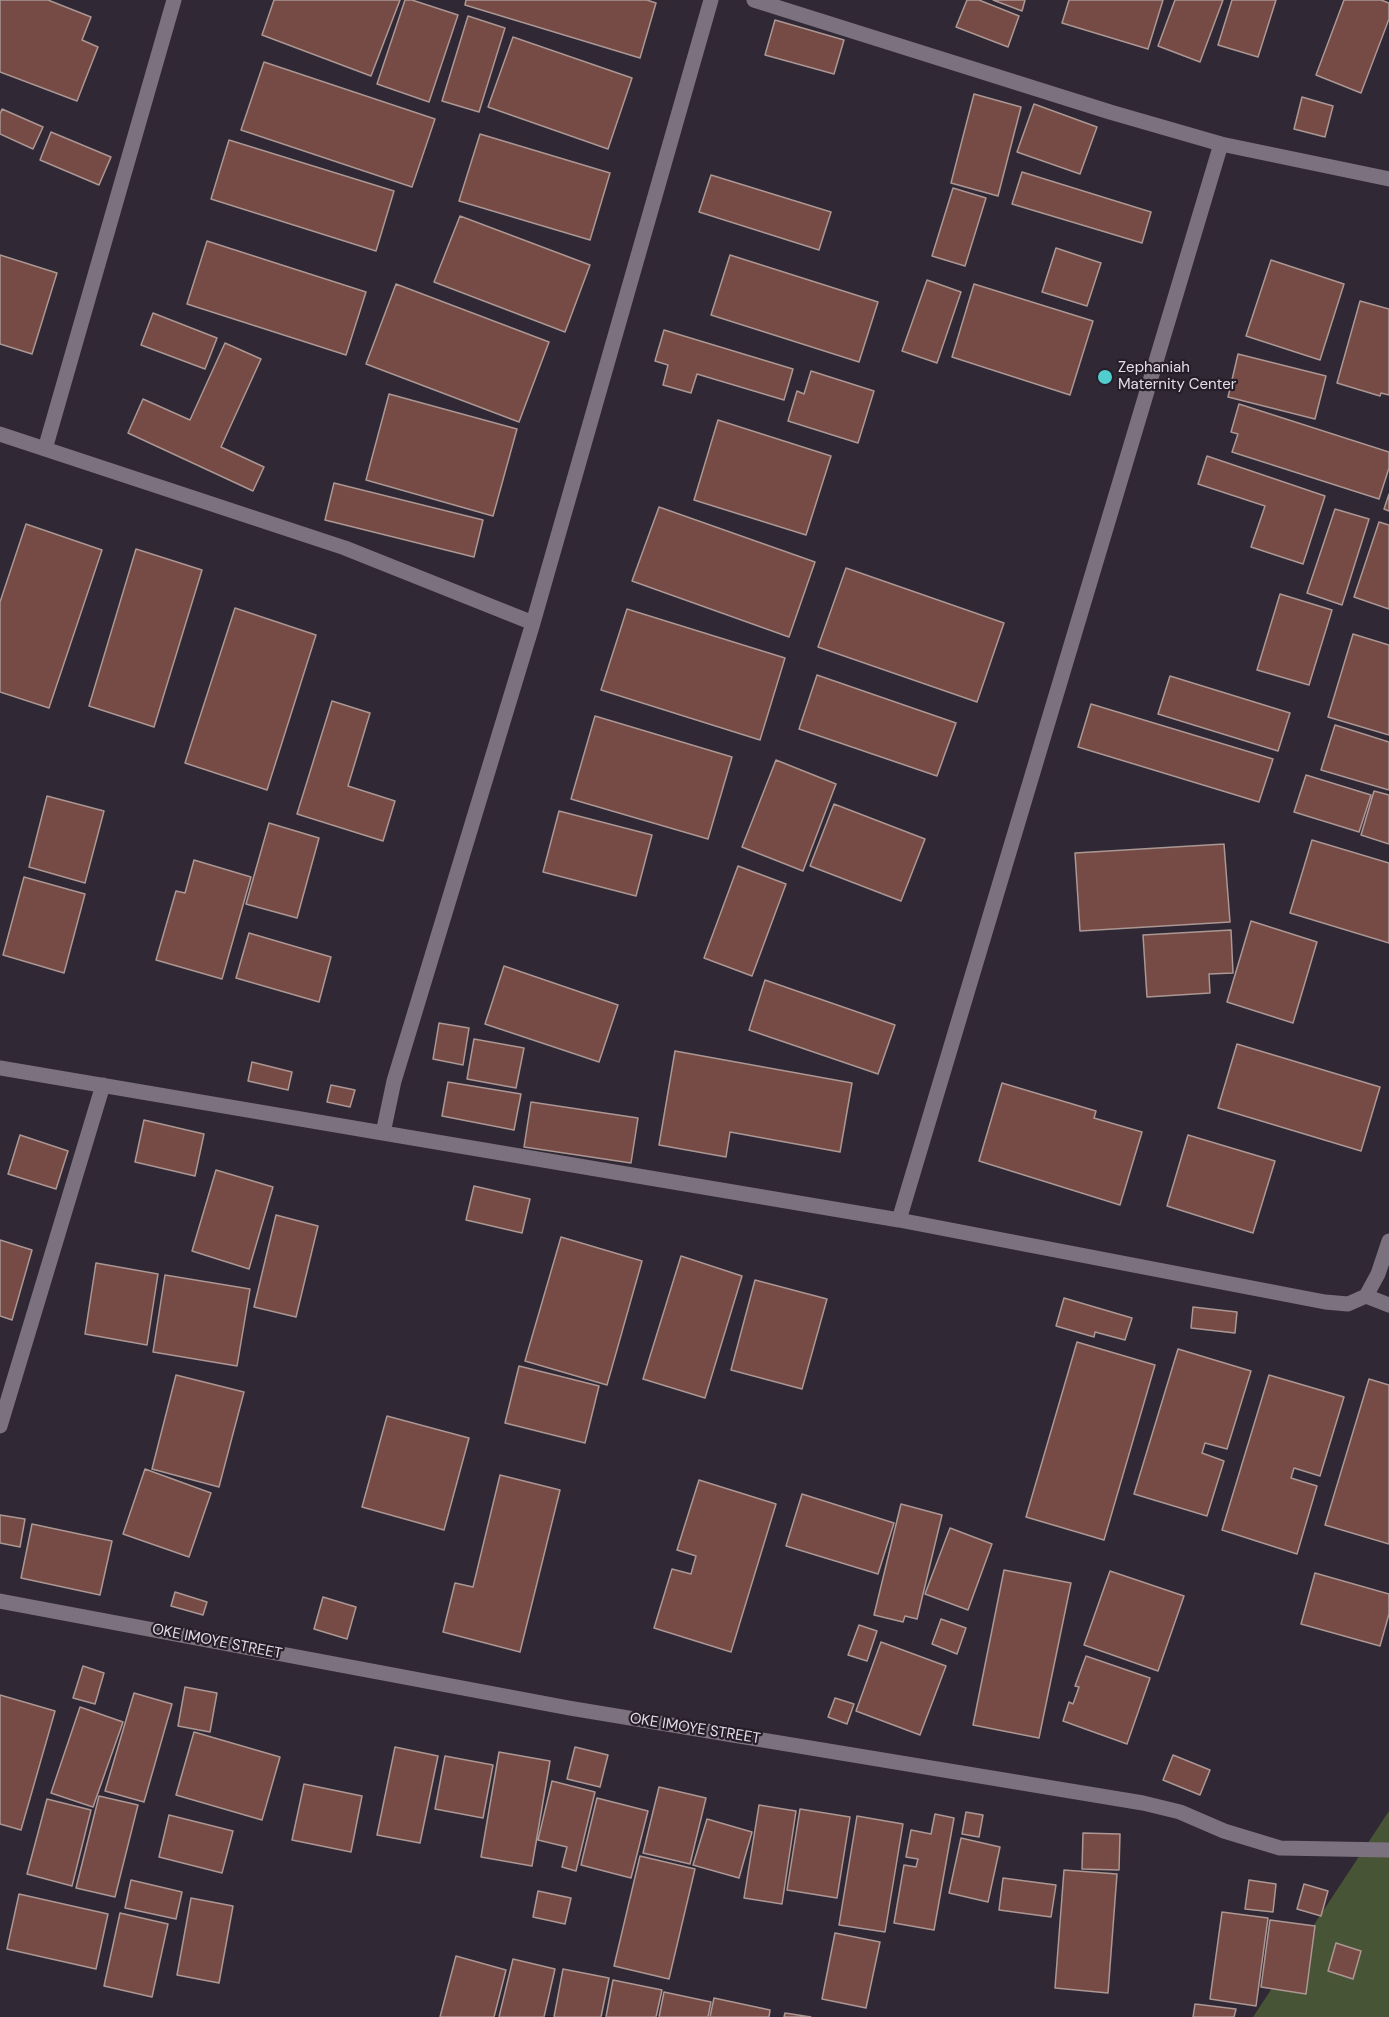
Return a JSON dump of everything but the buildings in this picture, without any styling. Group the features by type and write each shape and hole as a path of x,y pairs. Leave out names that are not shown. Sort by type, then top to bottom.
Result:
{"street":[{"path":"45,449 174,0"},
{"path":"383,1132 394,1081 533,623 711,0"},
{"path":"754,0 1110,112 1221,144 1389,179"},
{"path":"899,1220 1221,144"},
{"path":"0,434 345,548 533,623"},
{"path":"0,1068 899,1220 1325,1302 1348,1304 1366,1296 1378,1274 1389,1241"},
{"path":"0,1426 103,1085"},
{"path":"1366,1296 1389,1305"},
{"name":"OKE IMOYE STREET","path":"0,1601 569,1708 1143,1803 1180,1812 1224,1831 1280,1848 1389,1850"}],"green space":[{"path":"1389,1811 1389,2017 1253,2017"}],"place":[{"name":"Zephaniah Maternity Center","path":"1105,377"}]}
